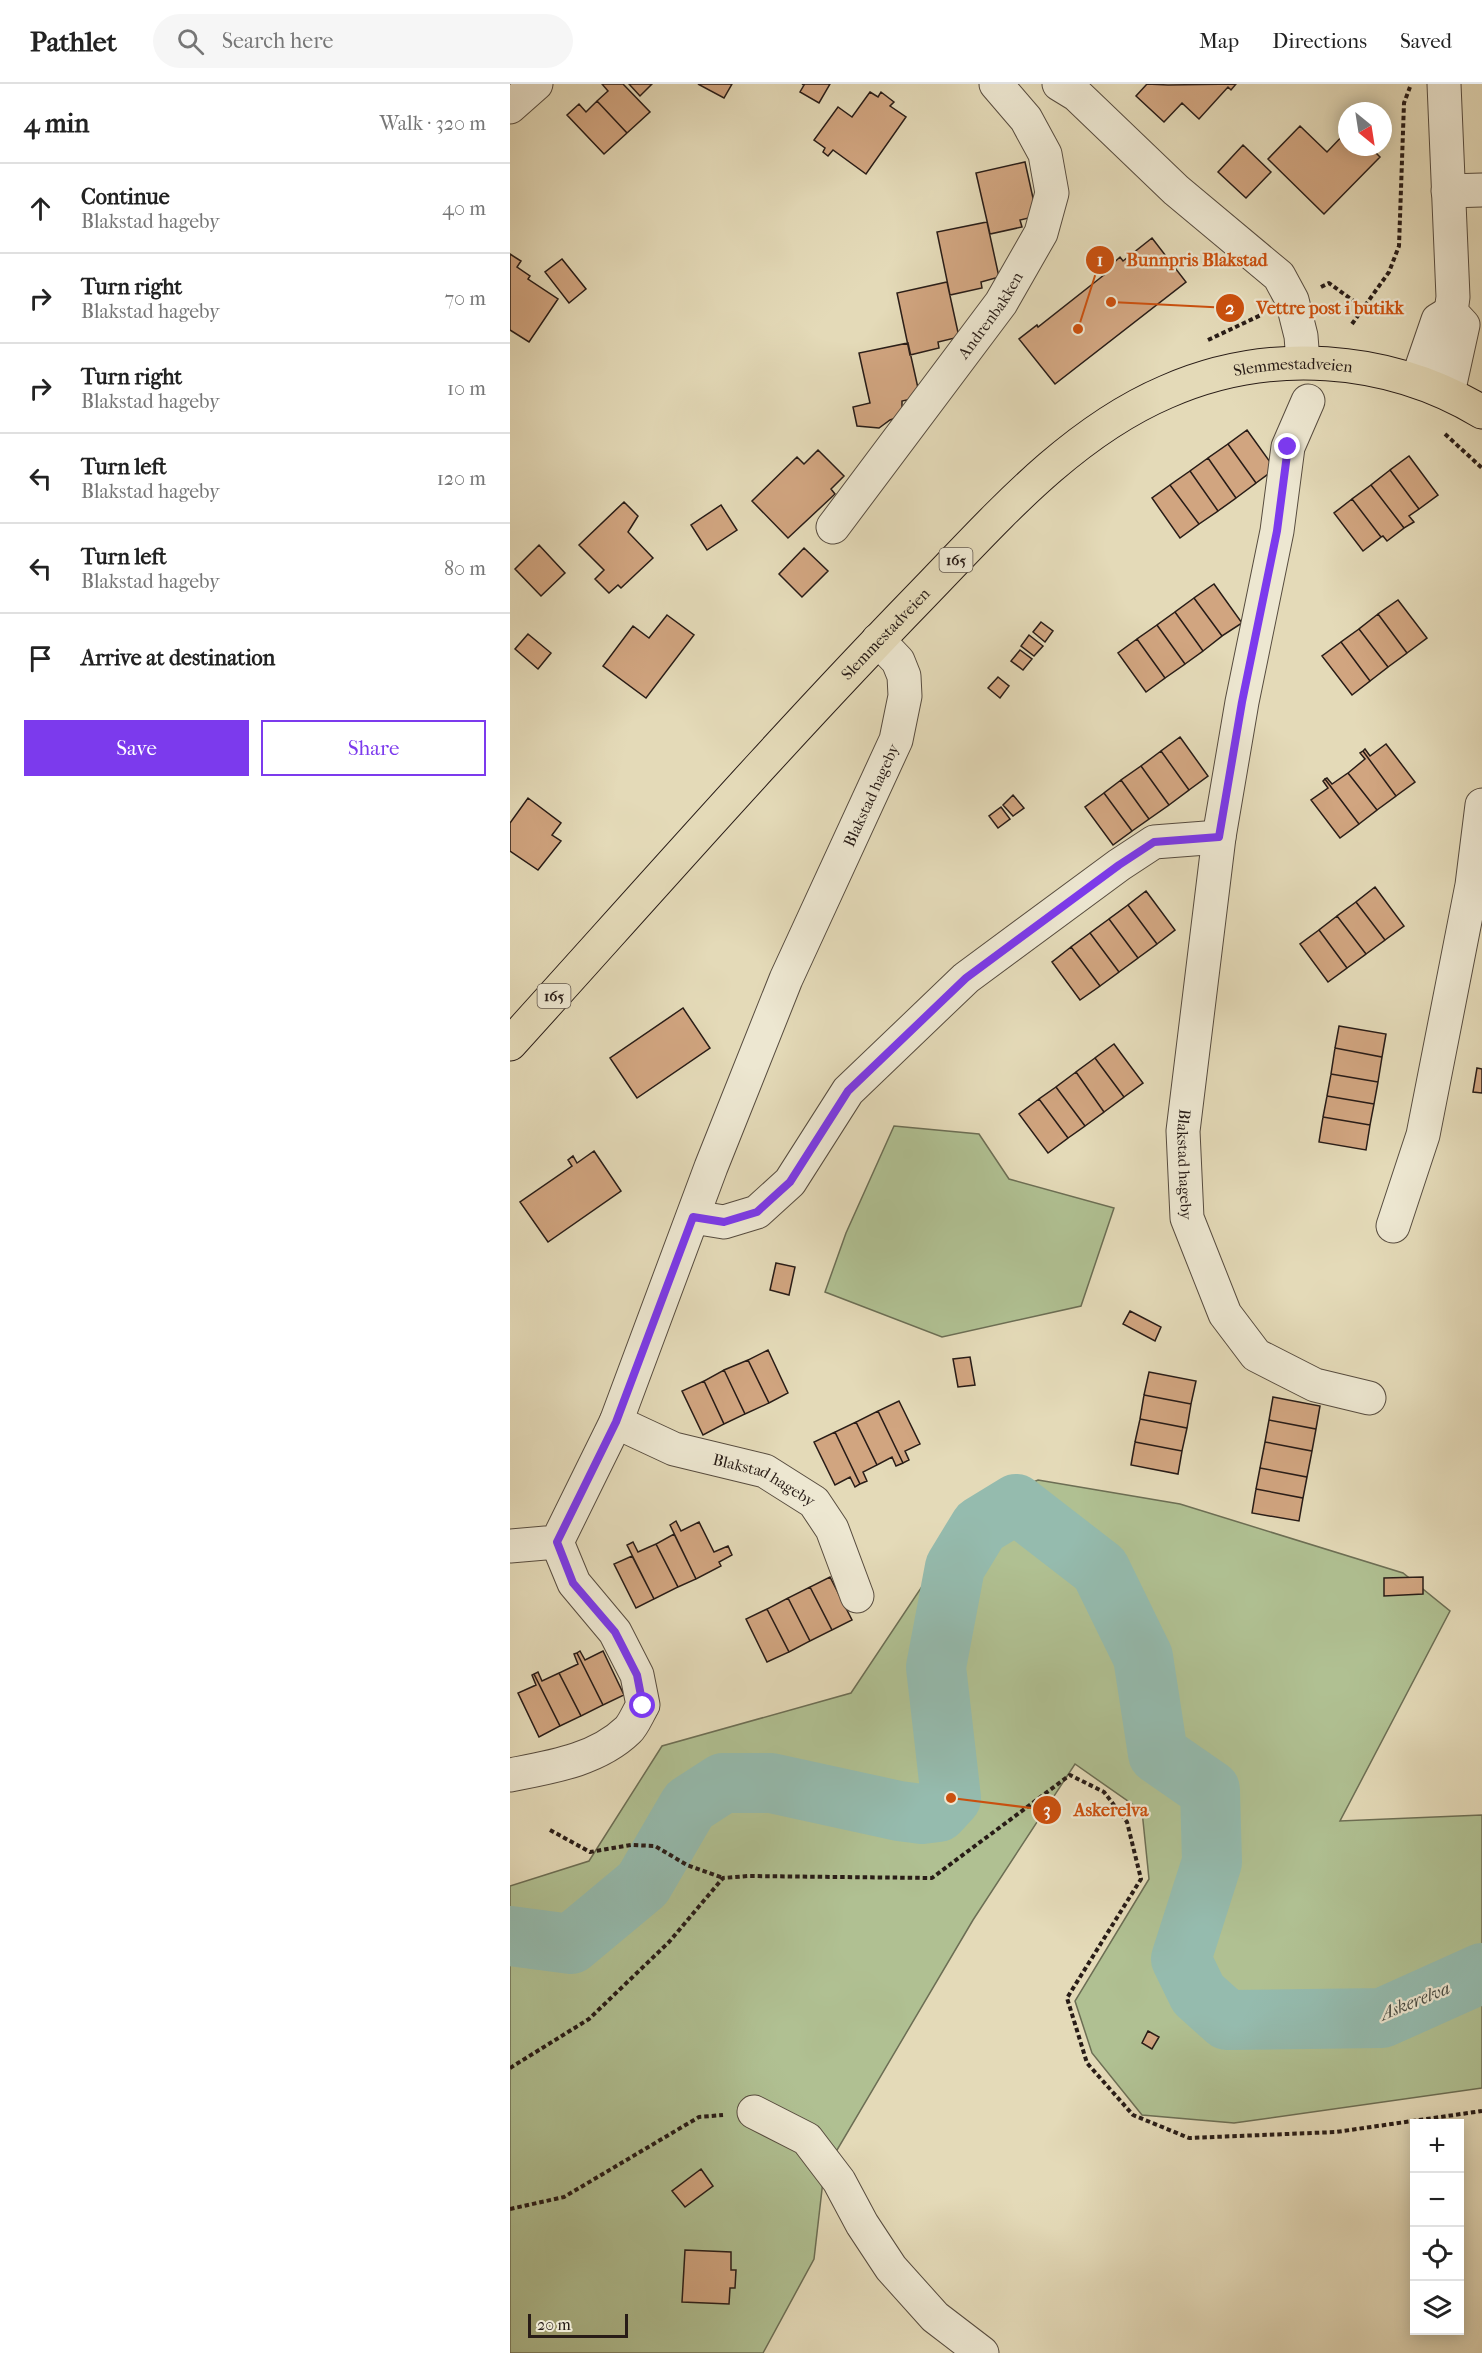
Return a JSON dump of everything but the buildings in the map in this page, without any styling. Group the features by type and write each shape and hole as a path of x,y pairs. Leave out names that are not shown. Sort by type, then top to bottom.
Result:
{"main road":[{"name":"Slemmestadveien","path":"510,1044 878,640 1026,488 1084,441 1127,412 1166,392 1215,375 1256,367 1303,362 1360,367 1417,381 1448,393 1482,411"}],"street":[{"path":"510,107 536,84"},
{"name":"Andrenbakken","path":"833,527 1001,303 1041,233 1052,193 1045,154 1026,119 996,84"},
{"path":"1059,84 1077,95 1176,190 1279,276 1292,300 1301,336 1303,362"},
{"path":"1444,84 1453,297 1451,312 1462,325 1448,393"},
{"path":"1448,191 1482,190"},
{"path":"1417,381 1438,320 1451,312"},
{"name":"Blakstad hageby","path":"1308,401 1288,447 1277,531 1242,702 1219,837 1183,1131 1187,1218 1225,1314 1256,1354 1315,1386 1369,1398"},
{"name":"Blakstad hageby","path":"557,1542 616,1422 786,978 896,740 905,696 904,676 898,661 878,640"},
{"path":"1393,1226 1423,1135 1472,885 1482,805"},
{"path":"693,1217 724,1222 757,1212 790,1182 848,1091 966,978 1119,865 1154,842 1219,837"},
{"name":"Blakstad hageby","path":"616,1422 674,1449 765,1471 814,1502 832,1529 857,1596"},
{"path":"510,1546 557,1542 573,1583 615,1632 637,1675 643,1706 629,1729 598,1752 555,1766 510,1775"},
{"path":"754,2112 807,2139 839,2181 862,2224 891,2268 935,2317 982,2353"}],"path":[{"path":"1352,324 1389,272 1399,246 1404,103 1412,84"},
{"path":"1315,291 1329,283 1364,308"},
{"path":"1440,430 1482,468"},
{"path":"550,1830 590,1852 631,1845 655,1846 687,1865 723,1878 747,1876 932,1878 1070,1775 1104,1792 1127,1822 1141,1879 1067,1998 1088,2063 1133,2115 1189,2138 1336,2132 1482,2111"},
{"path":"510,2068 589,2019 669,1942 723,1878"},
{"path":"510,2209 564,2197 699,2117 754,2112"}],"green space":[{"path":"894,1126 979,1134 1009,1179 1114,1208 1081,1306 942,1337 825,1292 846,1233"},
{"path":"1038,1480 1180,1504 1403,1573 1450,1611 1340,1821 1482,1815 1482,2088 1234,2123 1142,2115 1092,2053 1075,2001 1149,1879 1142,1811 1075,1764 973,1920 824,2172 814,2259 763,2353 510,2353 510,1886 589,1861 662,1746 851,1693 975,1507"}],"waterway":[{"name":"Askerelva","path":"510,1936 571,1944 643,1884 689,1805 723,1783 771,1783 899,1811 922,1814 938,1812 951,1798 936,1667 955,1567 980,1526 1016,1504 1100,1569 1143,1657 1158,1754 1210,1790 1212,1862 1181,1959 1198,1994 1227,2020 1382,2018 1482,1973"}],"place":[{"name":"Vettre post i butikk","path":"1111,302"},
{"name":"Bunnpris Blakstad","path":"1078,329"},
{"name":"Askerelva","path":"951,1798"}],"route":[{"path":"643,1706 637,1675 615,1632 573,1583 557,1542 616,1422 693,1217 724,1222 757,1212 790,1182 848,1091 966,978 1119,865 1154,842 1219,837 1242,702 1277,531 1288,447"}]}
